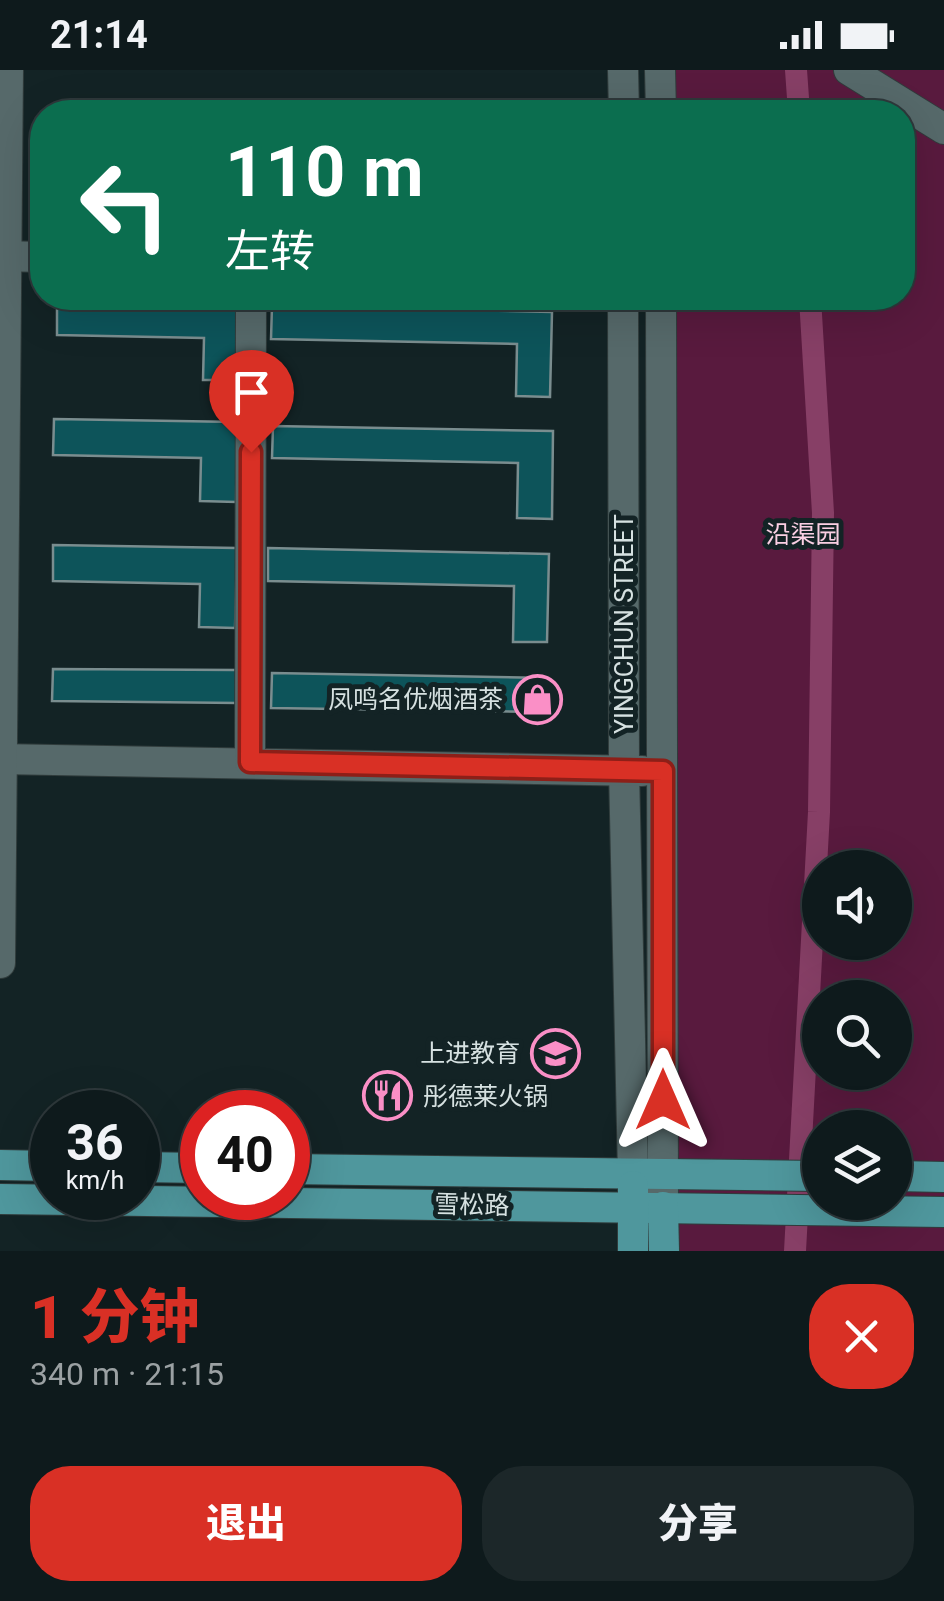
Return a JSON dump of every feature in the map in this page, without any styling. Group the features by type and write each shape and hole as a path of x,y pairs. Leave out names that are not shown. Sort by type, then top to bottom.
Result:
{"main road":[{"path":"0,1165 30,1166"},
{"name":"雪松路","path":"310,1169 802,1176"},
{"name":"YINGCHUN STREET","path":"633,1251 648,1207 648,1173"},
{"path":"912,1176 944,1177"},
{"name":"雪松路","path":"0,1199 944,1212"},
{"name":"YINGCHUN STREET","path":"648,1207 664,1251"}],"street":[{"path":"0,963 3,256 8,70"},
{"path":"624,70 624,100"},
{"path":"660,70 660,100"},
{"path":"849,70 897,100"},
{"path":"915,111 944,129"},
{"path":"3,256 30,256"},
{"path":"250,762 252,310"},
{"name":"YINGCHUN STREET","path":"623,310 624,770 648,1173"},
{"name":"YINGCHUN STREET","path":"648,1173 663,771 661,310"},
{"path":"1,759 663,771"}],"green space":[{"name":"沿渠园","path":"660,70 944,70 944,1251 667,1251 661,310 915,310 915,100 661,100"}],"building":[{"path":"57,310 240,310 239,380 203,380 204,338 57,335"},
{"path":"272,310 552,312 550,397 516,396 517,344 271,339"},
{"path":"54,419 237,422 236,502 200,501 201,458 53,455"},
{"path":"273,426 553,431 552,519 517,518 518,463 272,458"},
{"path":"53,545 237,548 235,628 199,627 200,584 53,581"},
{"path":"268,548 549,554 547,642 513,642 514,586 268,581"},
{"path":"53,669 237,670 237,703 52,701"},
{"path":"272,673 548,678 547,712 271,708"}],"waterway":[{"path":"796,70 798,100"},
{"path":"795,1251 819,812 823,513 811,310"}],"place":[{"name":"凤鸣名优烟酒茶","path":"538,699"},
{"name":"上进教育","path":"555,1053"},
{"name":"彤德莱火锅","path":"388,1096"}],"route":[{"path":"251,452 250,762 663,771 663,1100"}]}
